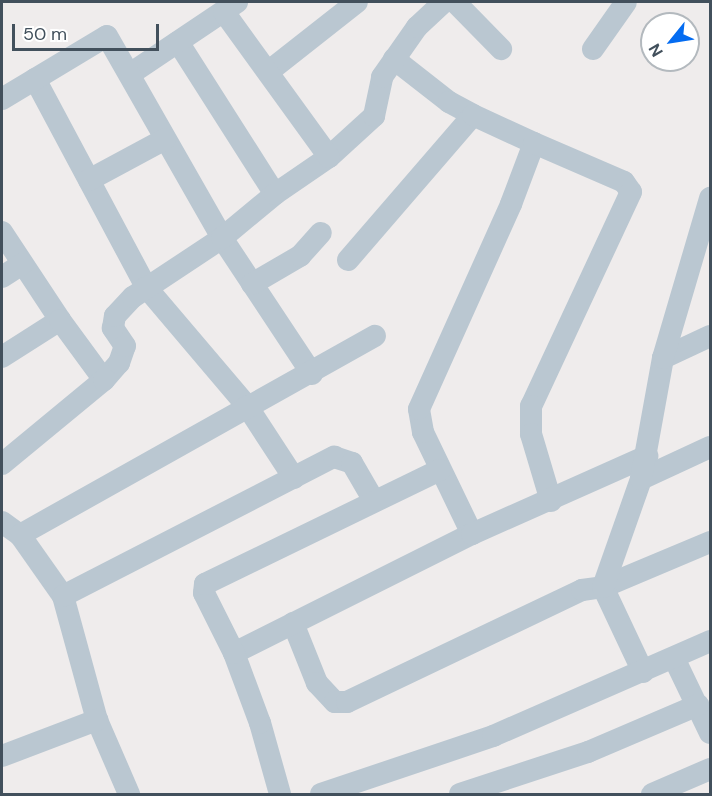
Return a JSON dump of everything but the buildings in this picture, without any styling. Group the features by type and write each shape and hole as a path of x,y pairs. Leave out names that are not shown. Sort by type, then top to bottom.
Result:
{"street":[{"path":"267,72 357,2"},
{"path":"2,464 104,380 119,363 125,346 113,328 115,316 146,287 222,238 275,194 329,157 374,116 382,77 417,27 444,2"},
{"path":"455,2 501,49"},
{"path":"593,49 626,2"},
{"path":"130,74 230,7 267,72 329,157"},
{"path":"2,99 107,36 222,238 312,374"},
{"path":"178,42 275,194"},
{"path":"394,59 449,102 534,143 624,182 631,192 531,406 531,434 551,501"},
{"path":"35,79 146,287 247,406 294,478"},
{"path":"348,260 473,115"},
{"path":"89,180 165,139"},
{"path":"472,534 423,432 419,409 511,204 534,143"},
{"path":"643,672 603,587 641,479 663,358 705,232 711,198"},
{"path":"2,232 60,320 104,380"},
{"path":"252,284 300,256 321,233"},
{"path":"2,277 22,264"},
{"path":"2,357 60,320"},
{"path":"129,795 97,720 63,596 11,528 312,374 375,336"},
{"path":"663,358 711,336"},
{"path":"641,479 711,447"},
{"path":"234,653 472,534 551,501 647,456"},
{"path":"63,596 334,457 352,463 374,501"},
{"path":"280,795 260,723 234,653 207,601 204,593 205,584 440,470"},
{"path":"293,623 317,683 335,702 347,702 582,590 603,587 711,542"},
{"path":"321,795 493,736 711,641"},
{"path":"674,658 711,733"},
{"path":"460,795 588,752 698,705"},
{"path":"2,756 97,720"},
{"path":"652,795 711,769"}]}
